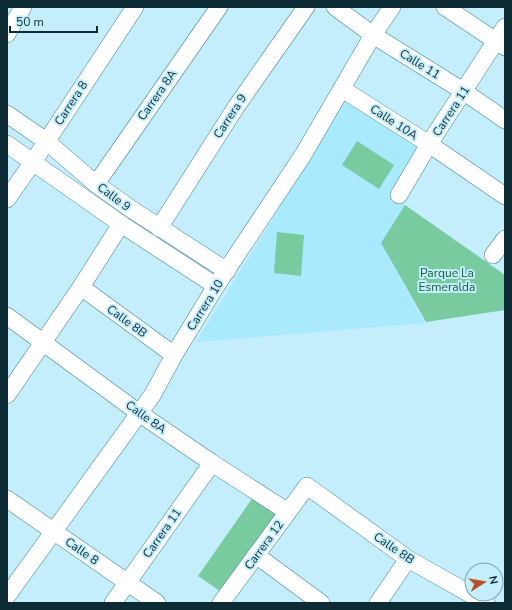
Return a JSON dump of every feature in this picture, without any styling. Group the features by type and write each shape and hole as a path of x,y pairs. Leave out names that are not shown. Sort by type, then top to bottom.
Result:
{"street":[{"path":"7,34 23,7"},
{"name":"Carrera 8","path":"7,199 33,162 134,7"},
{"name":"Carrera 8A","path":"96,184 219,7"},
{"name":"Carrera 9","path":"159,228 236,107 306,7"},
{"name":"Calle 11","path":"335,7 373,35 463,91 505,120"},
{"name":"Carrera 10","path":"7,596 153,394 174,355 216,286 303,155 373,35 392,7"},
{"path":"445,7 502,38"},
{"name":"Carrera 11","path":"399,196 429,144 463,91 502,38"},
{"name":"Calle 10A","path":"342,89 429,144 505,196"},
{"name":"Calle 9","path":"7,114 46,141 96,184 131,209 227,271"},
{"name":"Calle 9","path":"7,144 121,224 216,286"},
{"path":"7,395 81,287 121,224"},
{"path":"493,255 505,239"},
{"name":"Calle 8B","path":"81,287 174,355"},
{"name":"Calle 8A","path":"7,316 139,413 212,463 288,512"},
{"name":"Carrera 11","path":"113,603 212,463"},
{"name":"Calle 8B","path":"307,486 408,559 486,603"},
{"name":"Carrera 12","path":"221,603 307,486"},
{"name":"Calle 8","path":"7,499 157,603"},
{"path":"256,556 321,603"},
{"path":"378,603 408,559"}],"shaded area":[{"path":"342,89 429,144 394,199 405,205 381,243 425,323 196,342 273,218"}],"green space":[{"path":"357,141 394,165 379,189 342,165"},
{"name":"Parque La Esmeralda","path":"405,205 505,275 505,310 426,322 381,243"},
{"path":"277,232 304,235 301,276 274,273"},
{"path":"256,493 278,511 220,591 198,576"}]}
